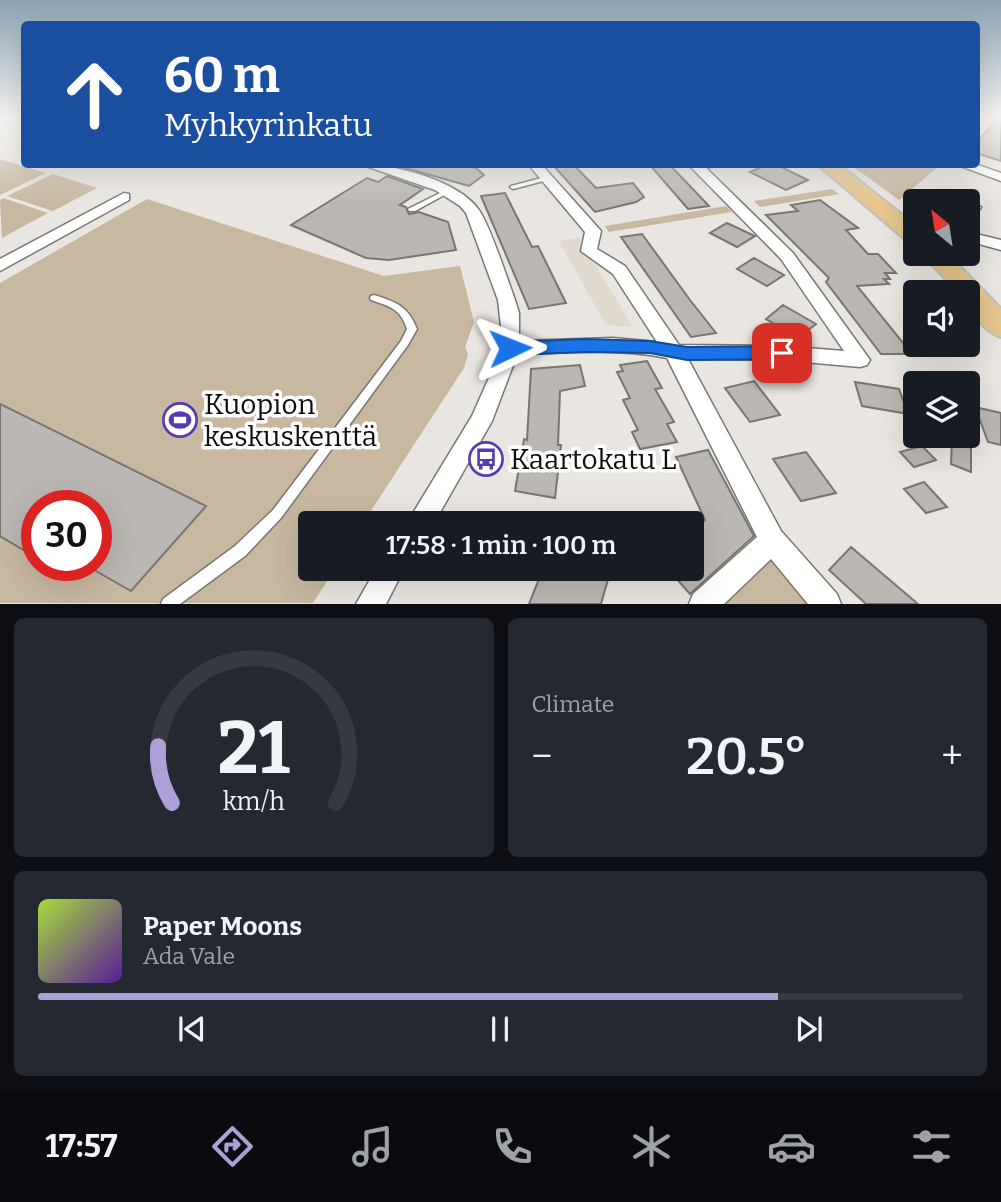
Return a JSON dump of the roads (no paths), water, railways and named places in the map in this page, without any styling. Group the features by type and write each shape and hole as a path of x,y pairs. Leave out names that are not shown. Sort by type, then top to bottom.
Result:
{"main road":[{"path":"831,168 903,226"},
{"path":"846,168 903,213"},
{"path":"980,264 1001,298"},
{"path":"946,266 1001,327"}],"street":[{"path":"378,168 451,193 473,212 510,315 510,348 497,390 427,511"},
{"path":"538,168 593,231 589,251 620,270 674,352 772,540 827,604"},
{"path":"510,348 586,345 650,347 674,352 782,353 860,360 787,256 697,168"},
{"path":"973,168 1001,177"},
{"path":"0,266 124,197"},
{"path":"980,242 1001,245"},
{"path":"703,604 772,540"},
{"path":"370,604 384,581"}],"lane":[{"path":"513,187 549,178"},
{"path":"415,210 451,193"},
{"path":"168,604 240,551 277,514 405,343 412,329 408,314 400,306 374,298"}],"place":[{"name":"Kuopion keskuskenttä","path":"180,420"},
{"name":"Kaartokatu L","path":"486,459"}]}
